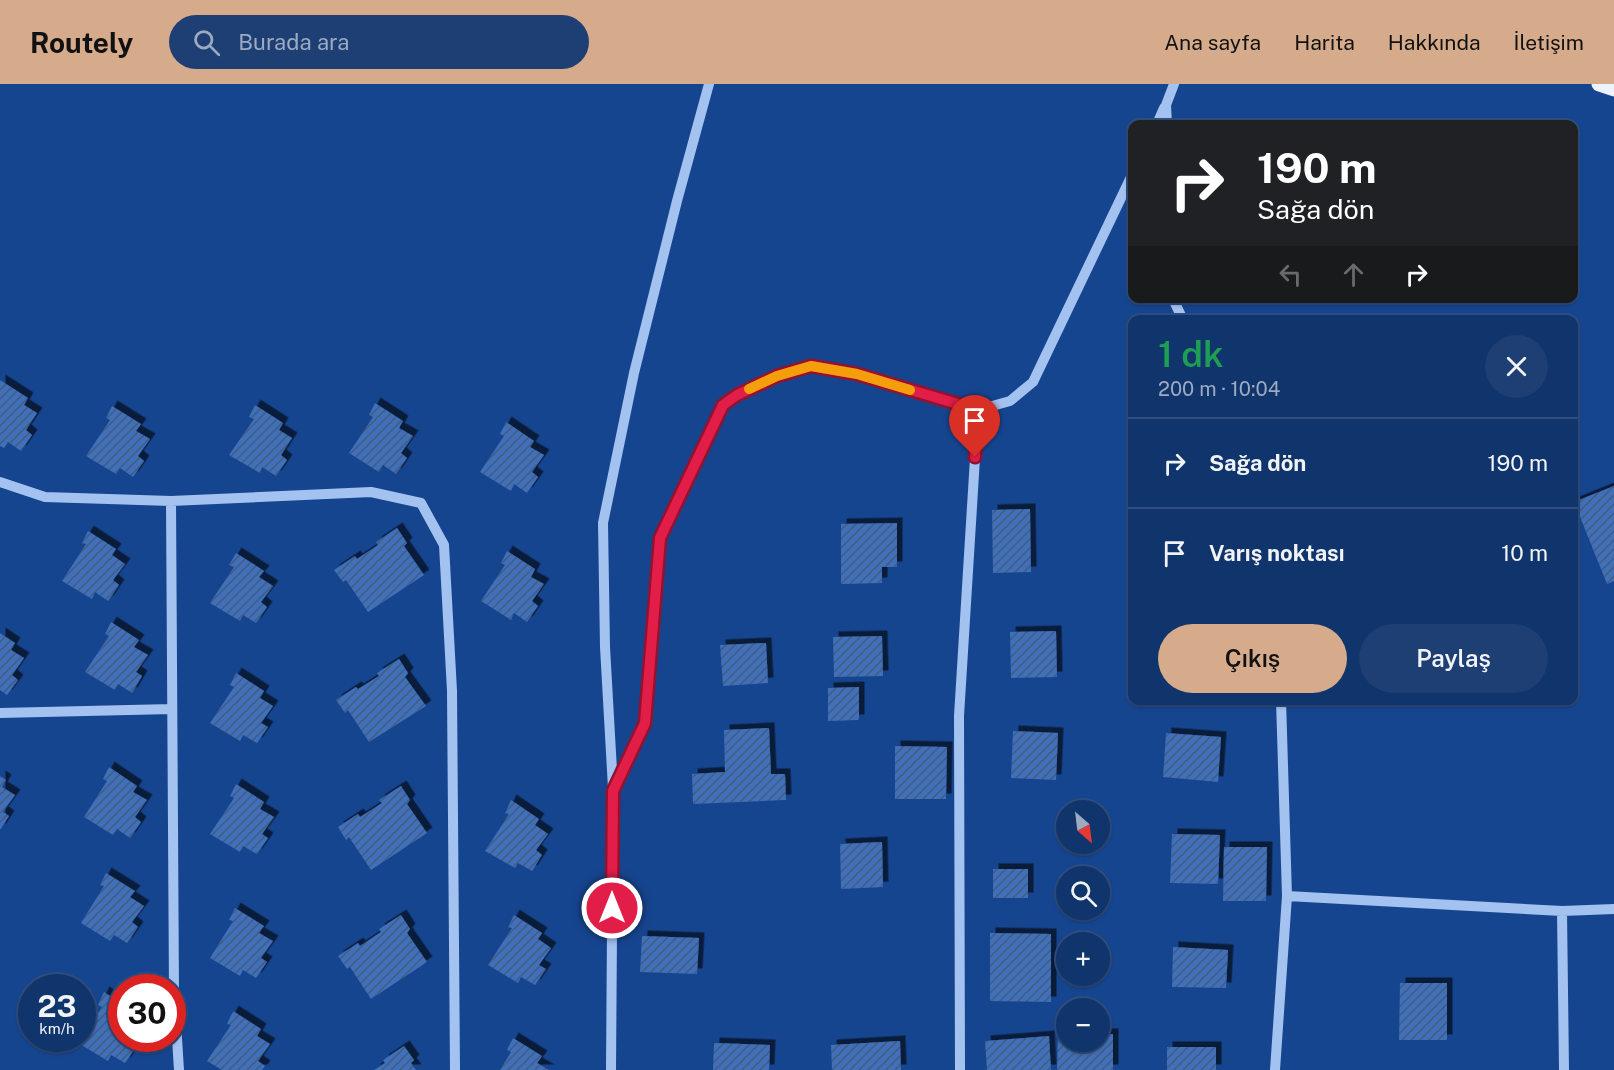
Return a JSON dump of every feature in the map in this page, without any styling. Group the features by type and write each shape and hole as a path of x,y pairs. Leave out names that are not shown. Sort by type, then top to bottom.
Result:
{"main road":[{"path":"1599,84 1614,89"}],"street":[{"path":"611,1070 613,791 605,647 603,523 634,373 709,84"},
{"path":"1159,120 1174,84"},
{"path":"1166,105 1167,120"},
{"path":"613,791 645,723 660,538 723,405 737,395 777,376 811,366 857,374 978,410 1010,401 1033,382 1128,183"},
{"path":"960,1070 959,716 978,410"},
{"path":"0,482 45,496 171,501 371,492 422,503 444,545 452,692 455,1070"},
{"path":"171,501 174,991 179,1070"},
{"path":"1275,1070 1287,896 1281,705"},
{"path":"0,713 172,709"},
{"path":"1287,896 1562,911 1614,909"},
{"path":"1562,911 1564,1070"}],"building":[{"path":"0,380 28,398 24,405 37,413 26,430 32,435 21,451 8,442 4,448 0,446"},
{"path":"375,403 403,421 399,428 413,436 401,453 407,458 396,474 383,465 379,472 349,453 373,417 369,415"},
{"path":"255,405 283,423 279,430 292,438 281,455 287,460 276,476 262,467 260,473 229,455 254,419 249,417"},
{"path":"112,406 141,424 136,431 150,439 138,456 144,461 133,477 120,468 116,474 86,456 110,420 106,418"},
{"path":"506,422 534,441 530,447 544,455 532,472 538,477 527,493 514,484 511,491 480,472 504,436 500,434"},
{"path":"1614,486 1614,581 1607,584 1578,512 1578,500"},
{"path":"1030,509 1031,572 993,573 992,510"},
{"path":"897,523 897,567 882,567 882,583 841,584 841,524"},
{"path":"397,528 407,543 404,546 424,575 368,612 346,580 343,582 334,570 378,545 376,542"},
{"path":"88,531 116,549 112,555 125,564 113,580 119,585 108,601 95,592 92,599 62,581 86,544 82,543"},
{"path":"507,551 535,569 531,577 544,584 532,601 538,606 527,622 514,613 511,620 481,601 505,565 501,563"},
{"path":"236,553 264,571 259,577 273,586 261,602 267,607 256,623 243,615 240,621 210,603 234,567 229,565"},
{"path":"111,622 139,640 134,647 148,655 136,672 142,676 132,693 118,684 115,690 85,672 109,636 105,634"},
{"path":"1056,631 1057,677 1011,678 1010,632"},
{"path":"0,633 15,643 11,650 24,658 12,675 18,680 7,695 0,690"},
{"path":"882,636 883,676 834,677 833,637"},
{"path":"766,643 768,683 723,686 720,645"},
{"path":"399,659 408,673 405,677 426,706 369,742 348,710 345,713 336,700 379,676 377,673"},
{"path":"236,673 264,691 260,698 273,706 261,723 268,727 257,743 243,735 240,741 210,723 234,687 230,685"},
{"path":"859,687 859,720 828,721 828,688"},
{"path":"769,728 771,774 785,774 786,800 693,804 692,774 725,772 724,730"},
{"path":"1013,731 1058,733 1056,780 1011,778"},
{"path":"1166,733 1221,737 1218,782 1163,777"},
{"path":"895,746 947,747 946,799 895,799"},
{"path":"109,767 137,786 133,792 147,800 135,817 141,822 130,838 117,829 113,835 84,817 107,781 103,779"},
{"path":"0,776 6,780 2,787 15,795 3,812 9,816 0,830"},
{"path":"236,784 264,802 260,809 274,817 262,834 268,838 257,854 243,846 240,852 210,834 234,798 230,796"},
{"path":"401,786 410,800 407,804 427,833 371,870 349,837 346,840 338,827 358,814 360,817 382,803 379,800"},
{"path":"511,800 539,819 535,825 548,834 536,850 542,855 532,871 518,863 515,868 485,851 509,814 505,813"},
{"path":"1172,834 1220,835 1218,884 1170,883"},
{"path":"882,842 883,887 841,889 840,844"},
{"path":"1224,847 1267,847 1266,901 1223,901"},
{"path":"993,869 1028,869 1028,898 993,898"},
{"path":"106,873 135,891 130,897 144,906 132,922 138,927 127,943 114,935 110,941 81,923 104,886 100,885"},
{"path":"235,908 264,926 259,933 273,941 261,958 267,962 256,978 243,970 240,976 210,958 233,921 229,920"},
{"path":"401,915 410,929 407,933 427,962 371,999 350,967 347,969 338,956 358,943 360,946 381,932 379,929"},
{"path":"514,915 542,933 538,939 551,948 539,965 546,969 535,985 521,977 518,983 488,965 512,928 508,927"},
{"path":"990,933 1051,934 1051,1002 990,1001"},
{"path":"642,936 699,938 697,974 640,972"},
{"path":"1173,947 1228,950 1226,988 1172,987"},
{"path":"1400,983 1447,983 1447,1040 1399,1040"},
{"path":"104,992 108,995 108,1052 133,1052 125,1063 111,1055 108,1061 93,1052 96,1052 96,1016 102,1007 98,1005"},
{"path":"233,1011 261,1029 257,1036 270,1044 258,1061 265,1066 262,1070 222,1070 207,1061 231,1025 227,1024"},
{"path":"1110,1034 1113,1034 1113,1070 1057,1070 1058,1052 1110,1052"},
{"path":"1049,1036 1051,1070 987,1070 985,1041"},
{"path":"513,1038 542,1056 537,1063 549,1070 500,1070 511,1052 507,1050"},
{"path":"900,1041 901,1070 832,1070 831,1045"},
{"path":"714,1043 770,1045 769,1070 713,1070"},
{"path":"404,1046 414,1060 411,1063 416,1070 374,1070 385,1063 383,1060"},
{"path":"1167,1047 1216,1047 1216,1070 1167,1070"}],"slow traffic":[{"path":"749,389 777,376 811,366 857,374 910,390"}],"route":[{"path":"612,908 613,791 645,723 660,538 723,405 737,395 777,376 811,366 857,374 978,410 975,457"}]}
